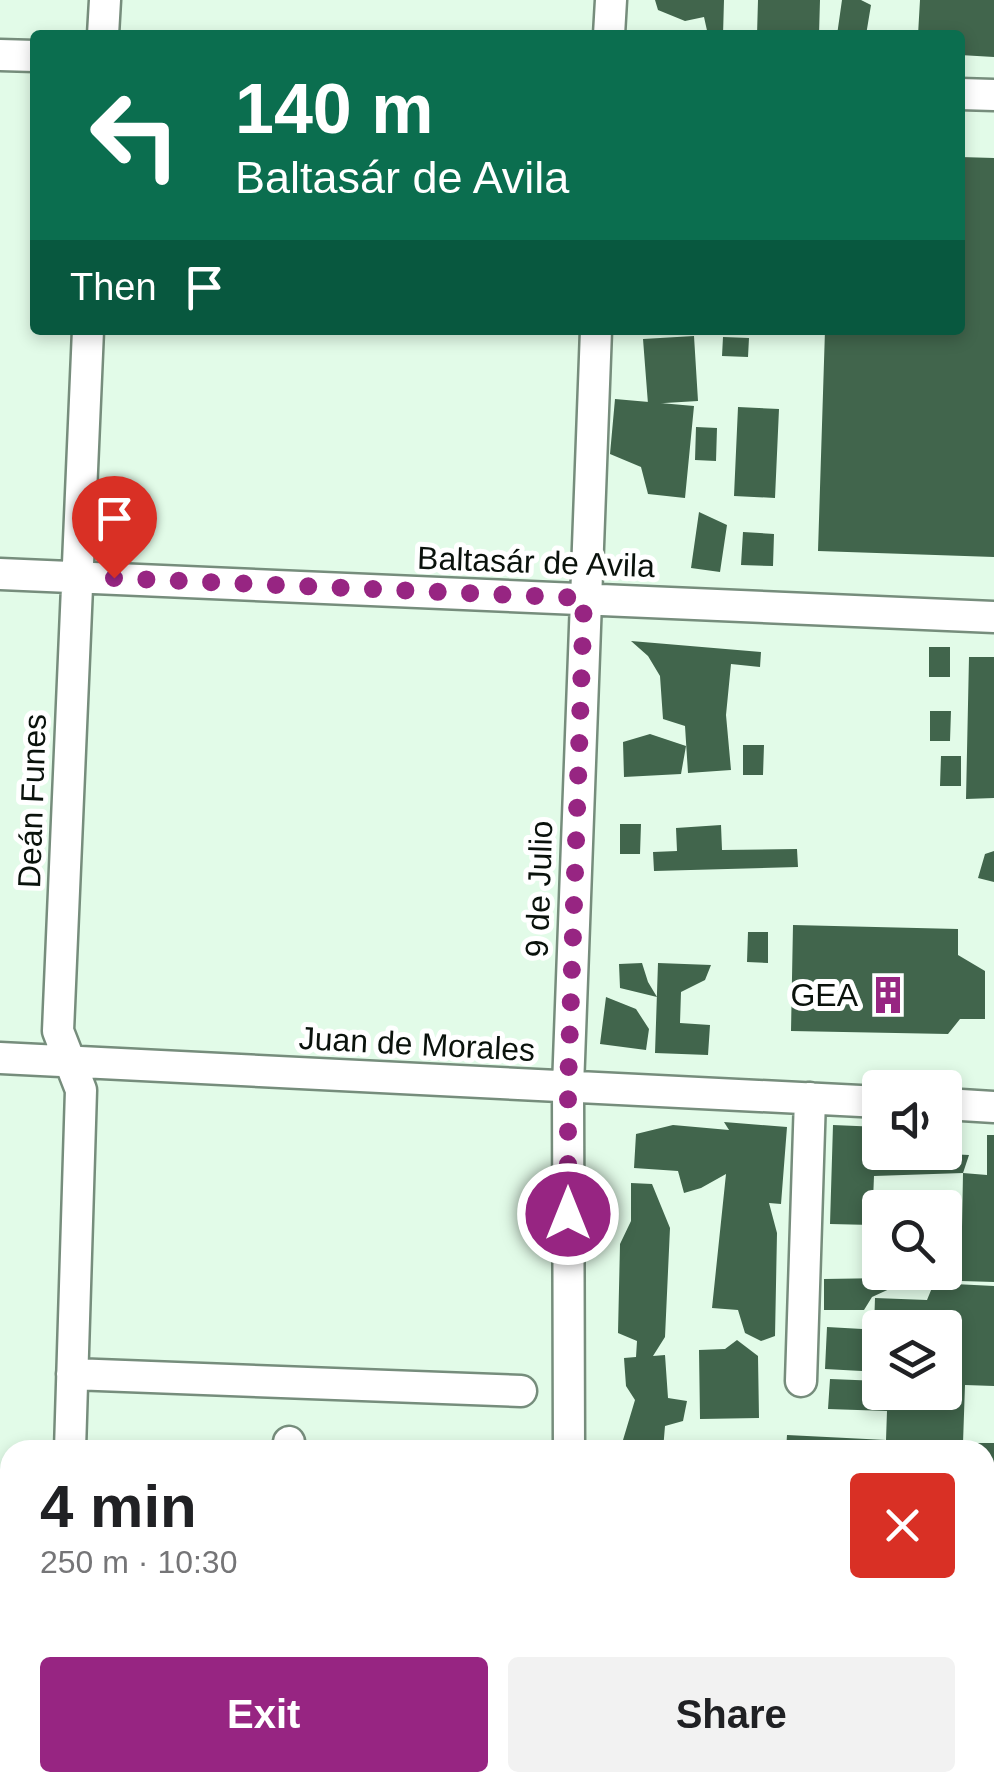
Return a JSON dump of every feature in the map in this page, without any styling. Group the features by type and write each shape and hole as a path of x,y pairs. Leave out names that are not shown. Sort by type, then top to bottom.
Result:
{"street":[{"path":"103,30 105,0"},
{"path":"609,30 610,0"},
{"path":"0,55 30,56"},
{"path":"965,94 994,95"},
{"name":"Deán Funes","path":"70,1440 80,1090 58,1031 88,335"},
{"name":"9 de Julio","path":"569,1440 568,1087 596,335"},
{"name":"Baltasár de Avila","path":"0,574 994,617"},
{"name":"Juan de Morales","path":"0,1058 862,1101"},
{"path":"801,1381 810,1098"},
{"path":"962,1105 994,1107"},
{"path":"72,1374 521,1390"}],"building":[{"path":"655,0 724,0 723,30 707,30 704,17 685,21 658,10"},
{"path":"758,0 820,0 819,30 757,30"},
{"path":"842,0 861,0 871,5 867,30 838,30"},
{"path":"920,0 994,0 994,57 965,55 965,30 918,30"},
{"path":"965,157 994,158 994,557 818,551 825,335 965,335"},
{"path":"694,336 698,401 648,404 643,339"},
{"path":"723,337 749,338 748,357 722,356"},
{"path":"615,399 694,406 685,498 648,494 641,467 610,454"},
{"path":"738,407 779,409 775,498 734,496"},
{"path":"696,427 717,428 716,461 695,460"},
{"path":"699,512 727,525 720,572 691,568"},
{"path":"743,532 774,534 773,566 741,565"},
{"path":"631,641 761,652 760,667 731,664 726,715 731,770 688,773 685,726 663,719 660,676 648,656"},
{"path":"929,647 950,647 950,677 929,677"},
{"path":"969,657 994,657 994,798 966,799"},
{"path":"930,711 951,711 950,741 930,741"},
{"path":"650,734 686,746 681,774 624,777 623,742"},
{"path":"743,745 764,745 763,775 743,775"},
{"path":"941,756 961,756 961,786 940,786"},
{"path":"620,824 641,824 640,854 620,854"},
{"path":"721,825 722,850 797,849 798,867 654,871 653,852 677,851 676,828"},
{"path":"994,851 994,882 978,878 985,854"},
{"name":"GEA","path":"793,925 958,929 958,955 985,971 985,1019 960,1019 948,1034 791,1031"},
{"path":"748,932 768,932 768,963 747,962"},
{"path":"642,963 657,997 620,988 619,964"},
{"path":"658,963 711,965 705,980 681,992 680,1023 710,1025 708,1055 655,1053"},
{"path":"606,997 636,1009 649,1029 646,1050 600,1044"},
{"path":"724,1122 787,1127 781,1204 769,1203 777,1233 775,1336 761,1341 745,1333 738,1310 712,1308 726,1174 684,1193 678,1171 634,1168 636,1134 673,1125 729,1130"},
{"path":"833,1125 862,1126 862,1170 962,1170 962,1155 969,1155 963,1173 874,1176 873,1190 862,1190 862,1225 830,1224"},
{"path":"987,1135 994,1135 994,1282 962,1281 963,1173 987,1175"},
{"path":"631,1183 652,1184 670,1228 665,1337 653,1356 665,1355 668,1398 687,1401 683,1421 665,1426 664,1440 623,1440 635,1400 626,1386 624,1358 636,1357 637,1341 618,1333 620,1244 631,1221"},
{"path":"862,1278 862,1290 887,1290 872,1297 864,1310 824,1310 824,1279"},
{"path":"962,1284 994,1286 994,1386 965,1385 963,1440 886,1440 887,1411 828,1409 830,1379 862,1380 862,1410 962,1410 962,1310 875,1310 875,1298 927,1300 931,1290 962,1290"},
{"path":"827,1327 862,1329 862,1371 825,1369"},
{"path":"737,1340 758,1356 759,1418 700,1419 699,1350 725,1349"},
{"path":"787,1435 886,1440 787,1440"}],"place":[{"name":"GEA","path":"888,995"}],"route":[{"path":"114,578 584,598 568,1087 568,1214"}]}
